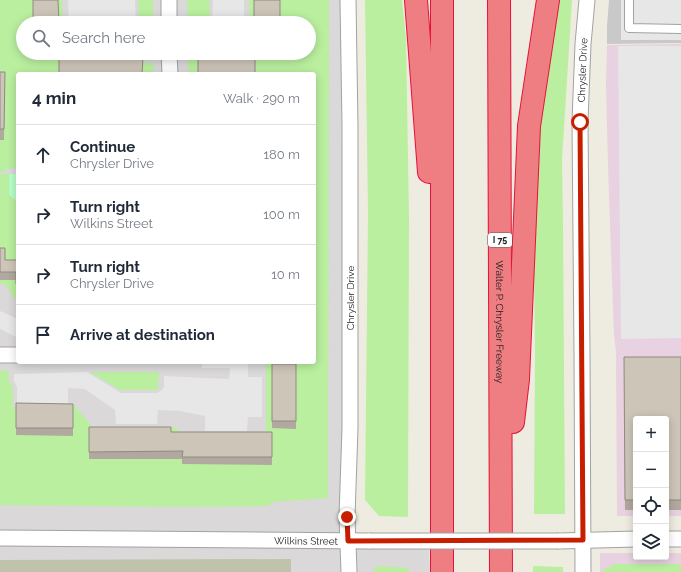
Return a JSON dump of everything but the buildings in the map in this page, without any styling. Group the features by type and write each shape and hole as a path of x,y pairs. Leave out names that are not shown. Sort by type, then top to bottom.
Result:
{"highway":[{"path":"416,0 443,362"},
{"path":"442,0 442,572"},
{"name":"Walter P. Chrysler Freeway","path":"499,0 502,480 501,572"},
{"path":"502,480 509,452 518,379 529,126 548,0"}],"street":[{"path":"169,0 169,16"},
{"name":"Chrysler Drive","path":"348,0 350,126 350,428 347,517 349,572"},
{"name":"Chrysler Drive","path":"582,572 580,129 583,44 587,0"},
{"path":"170,60 170,72"},
{"path":"0,355 16,355"},
{"name":"Wilkins Street","path":"0,538 348,541 559,541 633,539"},
{"path":"669,539 681,539"}],"lane":[{"path":"629,0 629,28 681,28"}],"shaded area":[{"path":"0,0 341,0 344,533 0,530"},
{"path":"68,0 135,0 136,16 69,16"},
{"path":"213,0 244,0 244,16 212,16"},
{"path":"609,0 681,0 681,43 607,44"},
{"path":"621,0 681,0 681,40 621,40"},
{"path":"681,44 681,516 669,516 669,416 633,416 633,516 617,516 616,352 614,335 608,166 606,84 607,45"},
{"path":"618,46 681,46 681,338 621,339"},
{"path":"0,311 16,318 16,337 0,329"},
{"path":"202,364 248,364 248,377 262,377 262,417 248,417 247,431 205,431 205,416 180,411 158,410 157,424 116,424 115,410 85,389 68,388 68,404 17,404 17,387 14,381 14,374 87,372 121,393 157,393 164,387 164,376 229,379 230,368 202,368"},
{"path":"0,543 429,547 430,572 0,572"},
{"path":"600,553 633,553 633,560 669,560 669,553 681,553 681,572 600,572"},
{"path":"291,559 291,572 0,572 0,560"}],"green space":[{"path":"0,0 62,0 63,16 16,16 16,60 153,63 153,72 16,72 16,168 5,169 5,172 0,172"},
{"path":"138,0 153,0 153,16 139,16"},
{"path":"187,0 209,0 210,16 188,16"},
{"path":"249,0 329,0 328,498 274,502 268,506 173,507 0,505 0,371 8,370 9,381 13,388 13,408 74,405 93,427 173,427 183,433 264,433 266,430 266,364 316,364 316,72 188,72 188,60 316,60 316,16 250,16"},
{"path":"365,0 402,0 406,39 409,217 408,517 379,516 365,500 368,213"},
{"path":"554,0 572,0 562,160 565,514 534,514 535,354 533,182"},
{"path":"0,174 9,174 9,195 16,200 16,299 5,284 0,284"},
{"path":"9,174 16,174 16,200 9,195"},
{"path":"90,372 159,372 158,388 157,390 120,390"},
{"path":"613,564 681,564 681,572 603,572 604,568 608,568"},
{"path":"377,566 409,568 409,572 372,572"},
{"path":"533,566 563,567 563,572 533,572"}],"route":[{"path":"347,517 348,541 583,540 580,122"}]}
